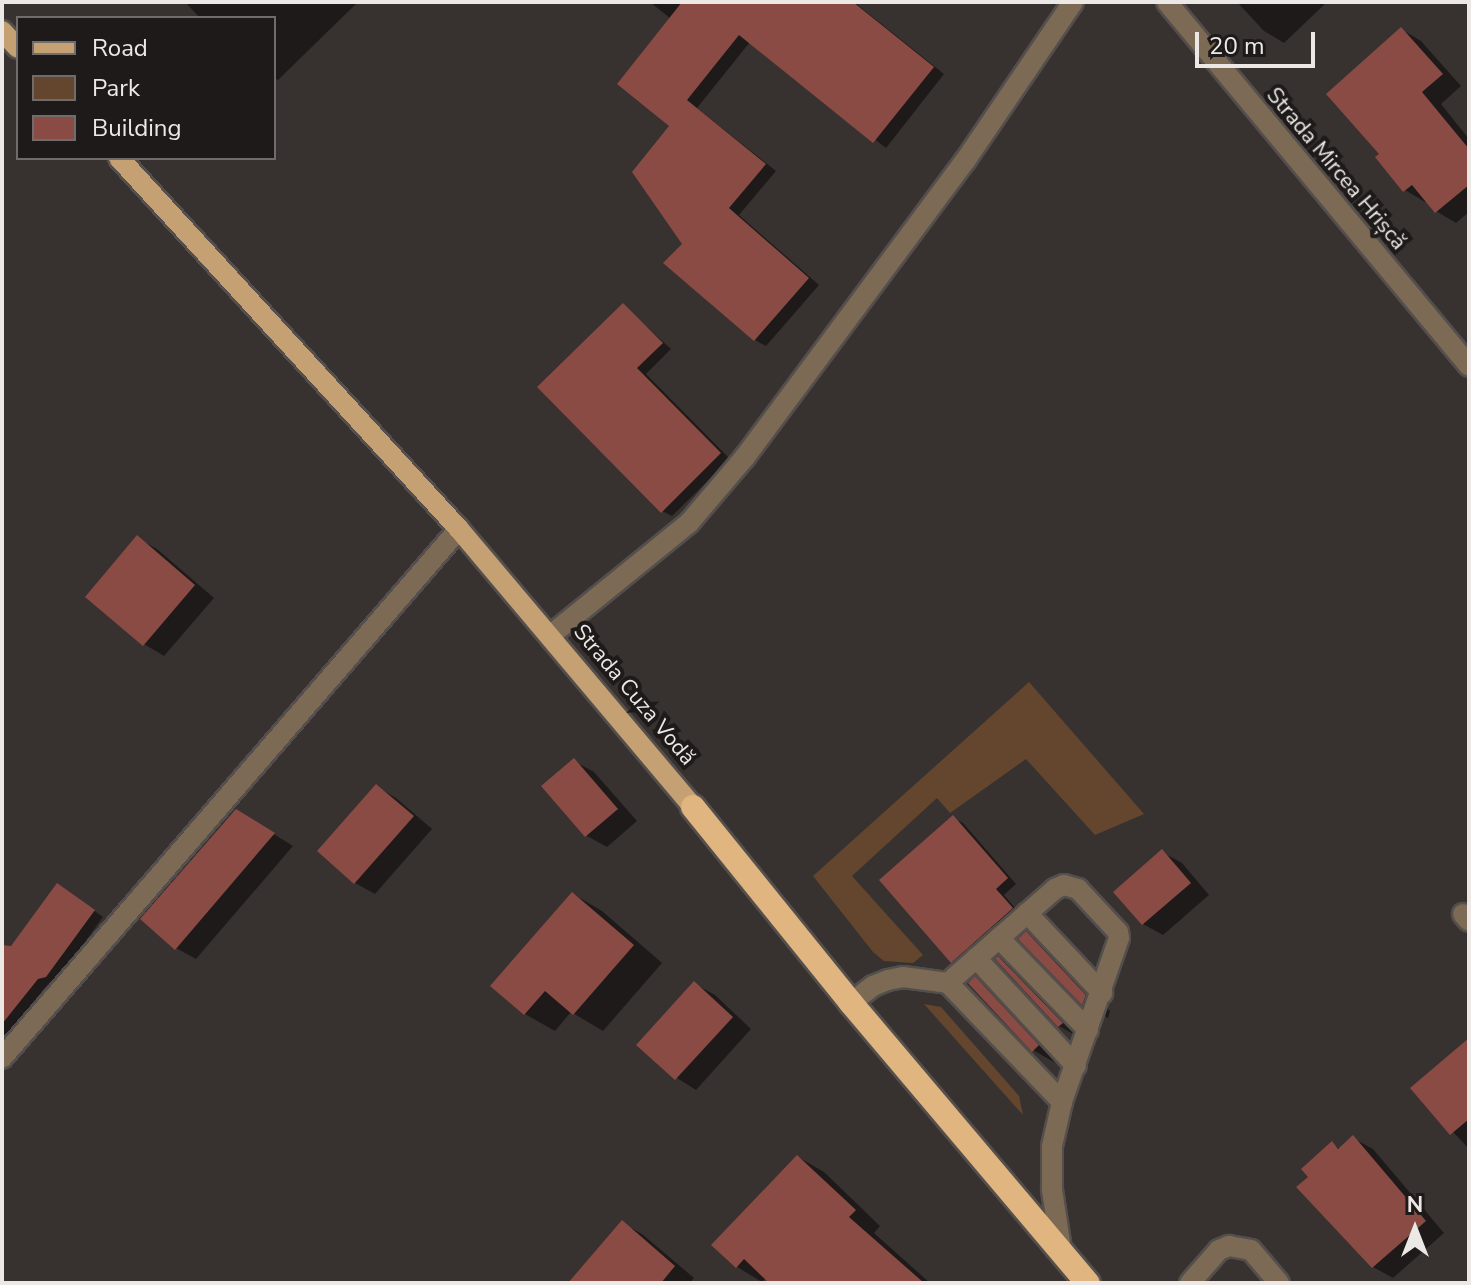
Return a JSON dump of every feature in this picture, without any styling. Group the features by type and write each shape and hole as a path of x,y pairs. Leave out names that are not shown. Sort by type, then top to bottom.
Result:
{"highway":[{"name":"Strada Cuza Vodă","path":"693,807 851,1003 1088,1283"}],"main road":[{"path":"2,31 16,46"},
{"name":"Strada Cuza Vodă","path":"121,160 459,529 693,807"}],"street":[{"path":"551,635 689,523 745,457 965,161 1073,2"},
{"name":"Strada Mircea Hrișcă","path":"1167,2 1469,366"},
{"path":"2,1058 459,529"},
{"path":"948,983 1027,913 1064,885 1078,889 1119,938 1062,1102 1052,1161 1052,1190 1061,1249"},
{"path":"1027,913 1102,993"},
{"path":"999,938 1088,1030"},
{"path":"976,958 1076,1066"},
{"path":"851,1003 873,986 888,980 903,977 948,983 1062,1102"},
{"path":"1190,1283 1219,1250 1229,1246 1251,1250 1279,1283"}],"green space":[{"path":"1029,682 1144,814 1095,835 1026,759 950,813 937,798 852,876 923,955 913,963 884,961 873,952 813,876"},
{"path":"924,1004 941,1007 1019,1096 1023,1115"}],"building":[{"path":"682,2 853,2 934,67 873,143 739,35 687,100 766,164 729,208 809,278 754,341 663,263 682,244 632,172 669,126 617,84"},
{"path":"1401,27 1443,74 1422,92 1469,149 1469,185 1435,213 1412,185 1403,192 1375,157 1379,154 1326,94"},
{"path":"623,303 663,343 637,368 721,453 661,513 537,387"},
{"path":"137,535 195,585 143,646 85,597"},
{"path":"574,758 618,809 585,837 541,786"},
{"path":"376,784 414,816 354,884 317,851"},
{"path":"236,809 275,833 175,950 140,919"},
{"path":"953,815 1008,878 996,889 1013,908 951,963 879,880"},
{"path":"1162,849 1191,883 1142,925 1113,892"},
{"path":"57,883 95,910 46,977 38,979 2,1024 2,945 11,946"},
{"path":"572,892 634,945 573,1015 545,991 524,1015 490,986"},
{"path":"1026,931 1086,995 1082,1005 1018,939"},
{"path":"998,956 1063,1023 1058,1027 995,959"},
{"path":"975,976 1039,1045 1032,1052 968,983"},
{"path":"694,981 733,1017 675,1080 636,1045"},
{"path":"1469,1038 1469,1119 1450,1135 1410,1088"},
{"path":"1353,1135 1426,1221 1372,1268 1296,1187 1308,1177 1301,1169 1332,1141 1338,1149"},
{"path":"797,1155 856,1210 849,1217 924,1283 769,1283 744,1259 736,1268 711,1245"},
{"path":"622,1220 675,1266 661,1283 568,1283"}]}
